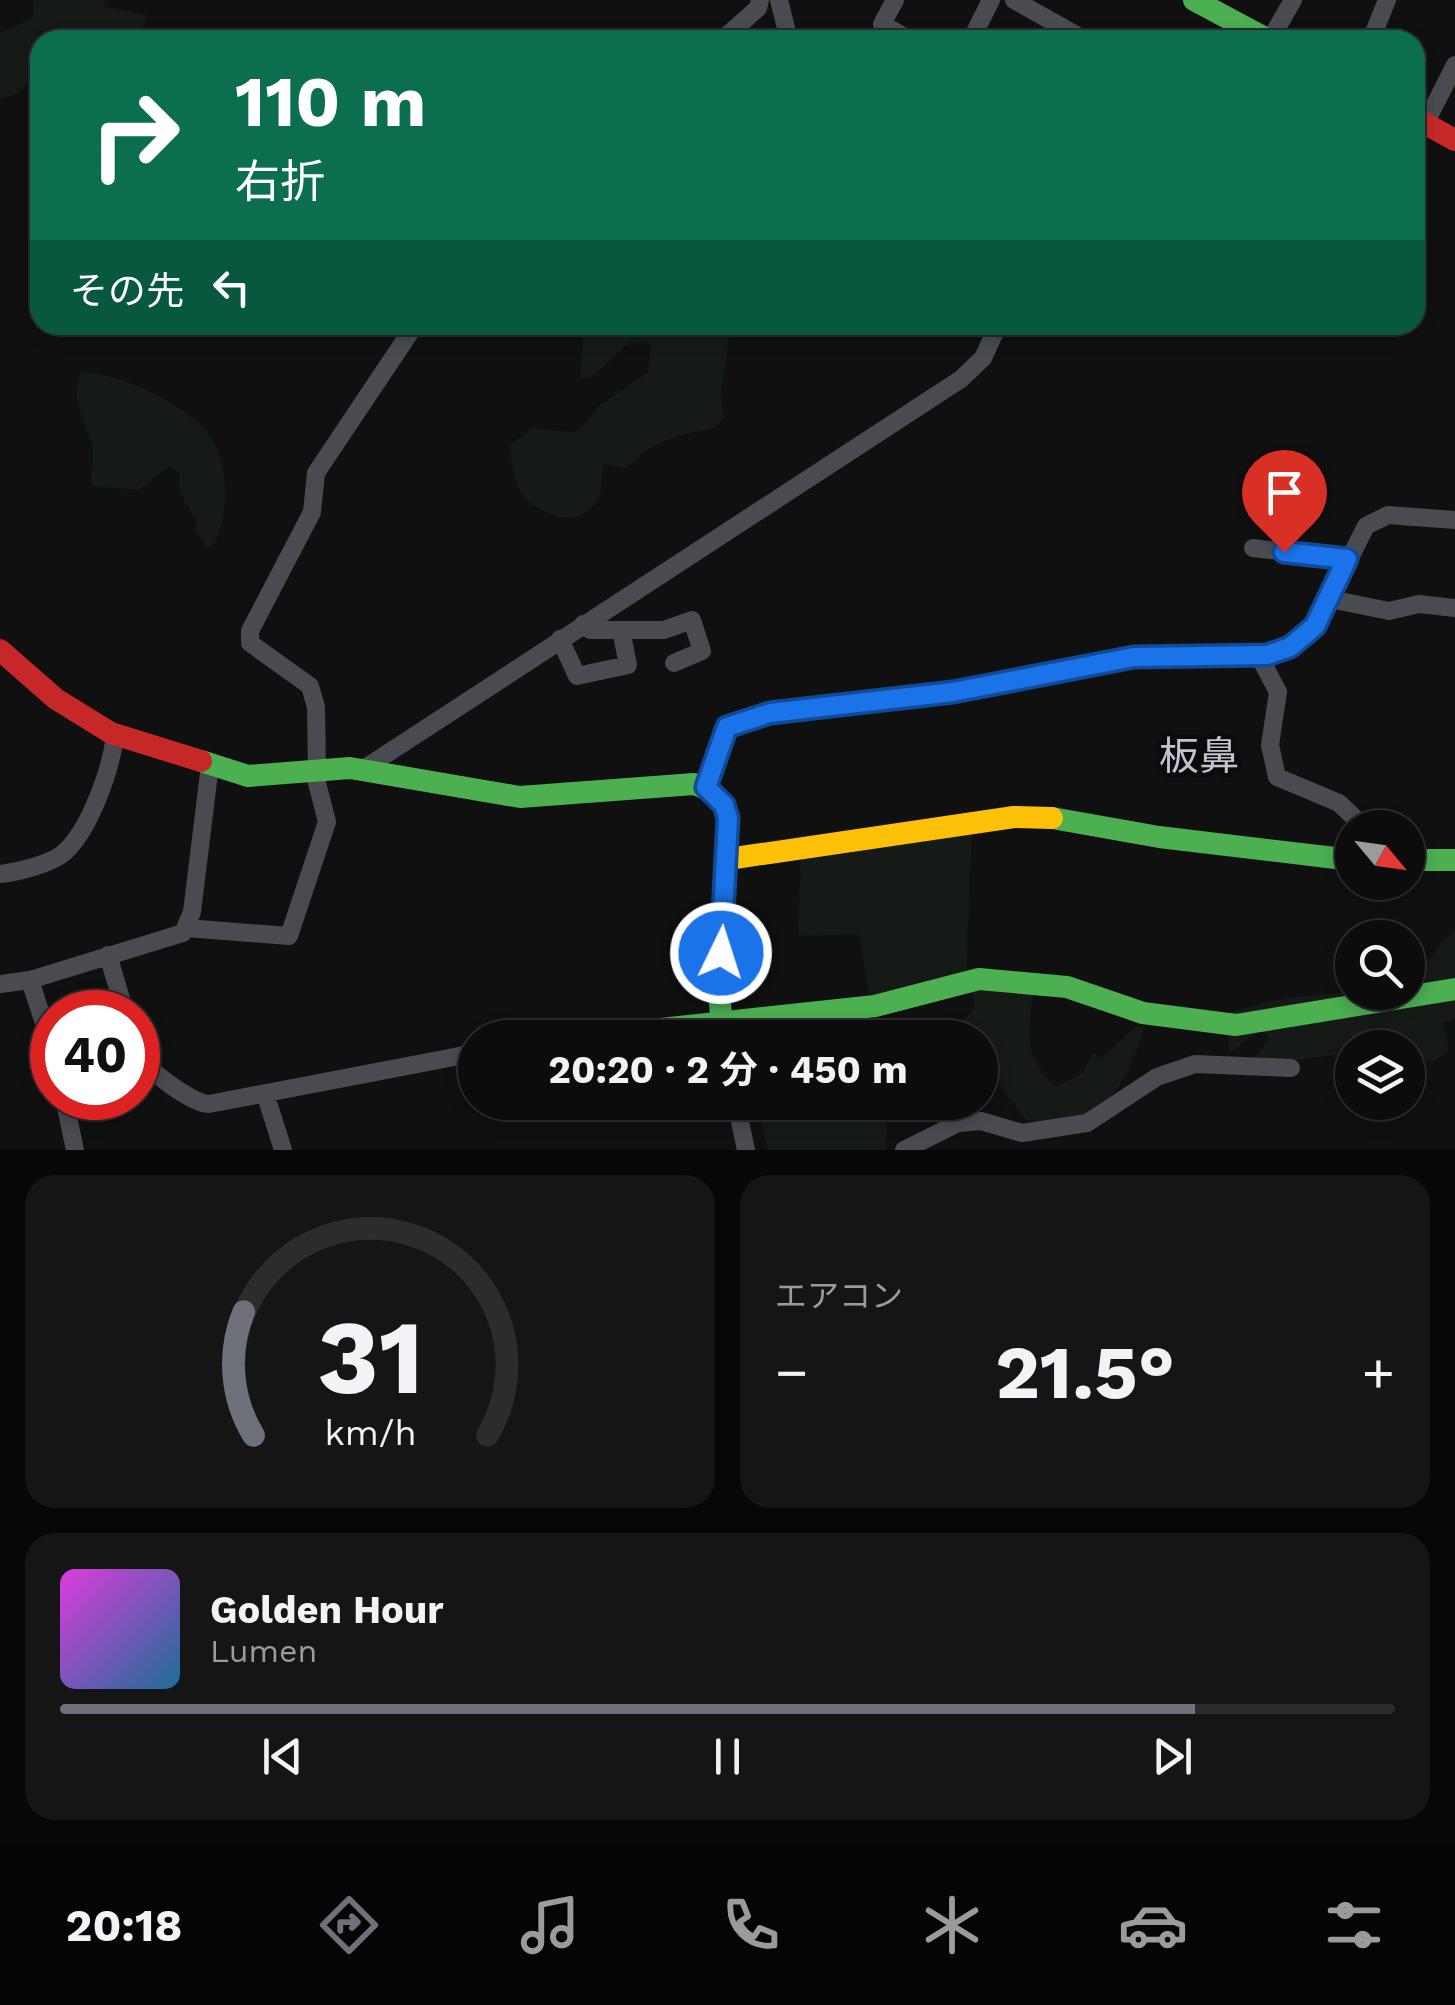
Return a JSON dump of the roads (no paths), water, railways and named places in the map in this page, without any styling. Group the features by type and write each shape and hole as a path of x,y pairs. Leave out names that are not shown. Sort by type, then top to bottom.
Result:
{"street":[{"path":"733,30 758,8 760,0"},
{"path":"779,0 786,30"},
{"path":"892,30 882,24 895,0"},
{"path":"975,30 991,0"},
{"path":"1014,0 1067,30"},
{"path":"1194,0 1250,30"},
{"path":"1275,30 1293,0"},
{"path":"1375,30 1387,0"},
{"path":"1425,113 1455,65"},
{"path":"1425,124 1455,140"},
{"path":"0,984 30,980 156,944 186,928 289,936 327,822 316,771 316,707 310,686 255,648 250,630 312,512 316,473 409,335"},
{"path":"362,770 961,378 982,358 993,335"},
{"path":"706,787 721,738 727,727 742,720 953,692 1134,657 1259,656 1304,637 1330,598 1359,532 1379,517 1405,514 1455,520"},
{"path":"1253,548 1347,559"},
{"path":"1330,598 1389,611 1419,604 1455,608"},
{"path":"583,624 590,630 664,630 692,620 702,651 674,663"},
{"path":"560,639 577,676 628,665 621,630"},
{"path":"0,650 56,699 115,734 248,776 362,770 520,798 694,784 706,787 724,805 728,858 721,1020"},
{"path":"1259,656 1278,692 1270,746 1278,777 1339,803 1346,810"},
{"path":"0,874 58,857 72,844 112,767 115,734"},
{"path":"186,928 192,912 210,765"},
{"path":"728,858 1014,817 1066,818 1159,837 1335,858"},
{"path":"1425,860 1455,860"},
{"path":"108,955 119,990"},
{"path":"781,1020 875,1006 979,979 1066,987 1144,1013 1236,1025 1455,990"},
{"path":"30,980 33,990"},
{"path":"160,1078 192,1101 209,1104 458,1056"},
{"path":"904,1150 958,1122 981,1120 1022,1132 1087,1123 1157,1077 1195,1064 1292,1068"},
{"path":"265,1093 283,1150"},
{"path":"69,1120 75,1150"},
{"path":"739,1120 744,1147"}],"district":[{"name":"板鼻","path":"1199,756"}]}
